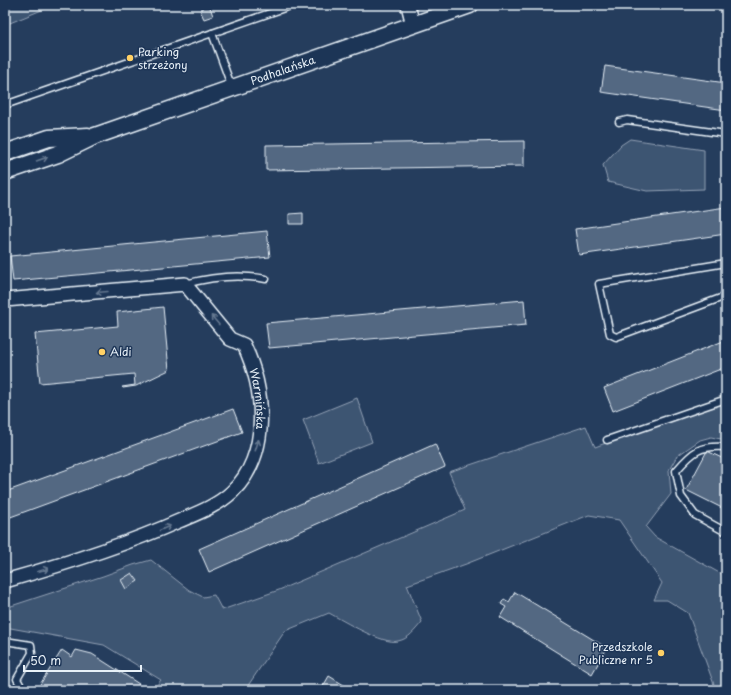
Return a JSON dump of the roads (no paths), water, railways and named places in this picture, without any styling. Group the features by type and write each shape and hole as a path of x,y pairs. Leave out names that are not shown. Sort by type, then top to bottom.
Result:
{"street":[{"path":"408,5 413,25"},
{"name":"Podhalańska","path":"5,172 58,154 95,136 232,90 470,5"},
{"name":"Podhalańska","path":"5,153 49,138 95,136"},
{"path":"5,300 185,284"},
{"name":"Warmińska","path":"5,581 126,544 198,514 232,492 248,472 259,438 261,421 259,393 251,359 244,345 230,339 185,284"}],"lane":[{"path":"5,105 293,5"},
{"path":"212,33 232,90"},
{"path":"619,122 627,120 726,134"},
{"path":"726,263 599,284 610,334 616,337 726,296"},
{"path":"185,284 199,280 247,276 266,279"},
{"path":"607,440 726,399"},
{"path":"726,447 709,446 690,455 676,471 681,496 695,515 726,532"},
{"path":"5,641 32,645 32,653 17,679 23,690"}],"place":[{"name":"Parking strzeżony","path":"130,58"},
{"name":"Aldi","path":"102,352"},
{"name":"Przedszkole Publiczne nr 5","path":"661,653"}]}
